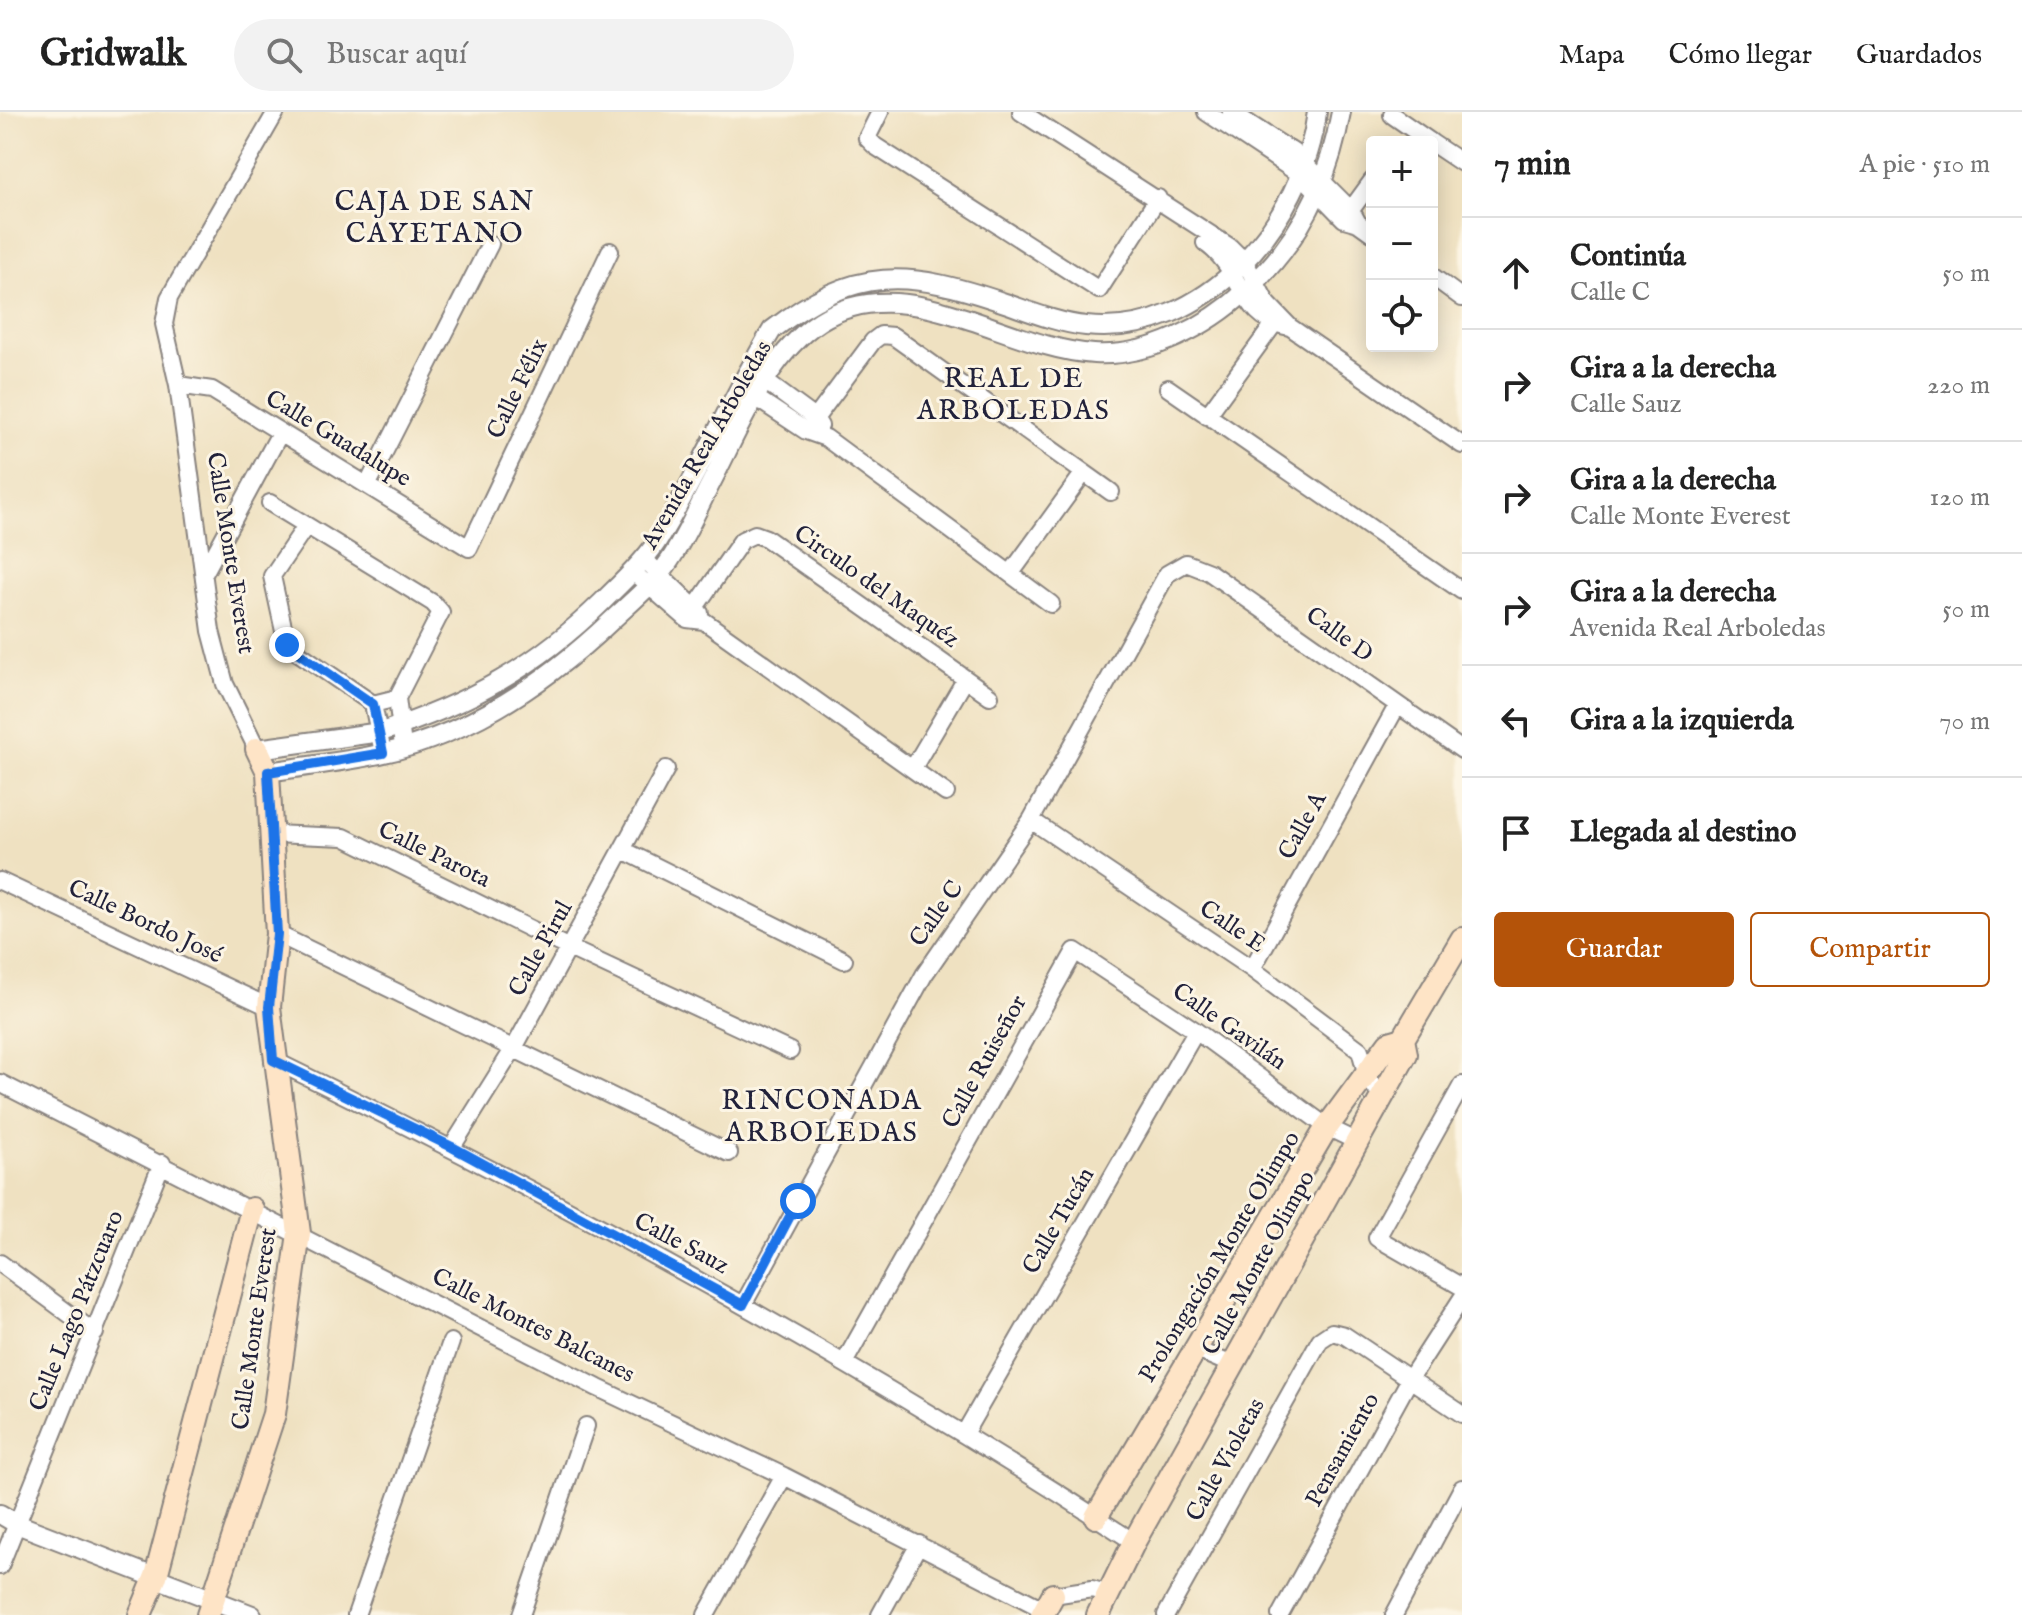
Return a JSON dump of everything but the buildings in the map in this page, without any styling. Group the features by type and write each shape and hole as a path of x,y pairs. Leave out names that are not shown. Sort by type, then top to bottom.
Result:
{"main road":[{"name":"Calle Monte Everest","path":"211,1608 274,1414 299,1233 273,1060 269,1007 277,934 272,834 268,772 257,749"},
{"name":"Calle Monte Olimpo","path":"1098,1615 1134,1542 1406,1054 1403,1039 1462,939"},
{"name":"Prolongación Monte Olimpo","path":"1096,1517 1327,1127 1389,1043 1403,1039"},
{"name":"Calle Monte Everest","path":"140,1615 156,1576 252,1209"}],"street":[{"name":"Calle Monte Everest","path":"257,749 225,684 211,631 178,385 164,324 169,298 276,112"},
{"path":"880,112 867,138 875,146 1099,290 1155,202"},
{"path":"1021,112 1155,202 1230,247 1249,288 1281,322 1462,445"},
{"path":"1206,112 1304,171"},
{"path":"1231,112 1304,171 1366,228"},
{"path":"257,749 381,732 399,726 458,704 517,672 564,639 638,565 772,330 807,303 837,288 873,279 926,281 1052,319 1086,326 1117,327 1172,313 1240,267 1292,198 1304,171 1317,112"},
{"name":"Avenida Real Arboledas","path":"268,772 383,753 461,725 525,692 575,656 654,580 761,390 788,349 820,321 857,305 903,305 947,312 1042,345 1095,354 1143,349 1185,334 1249,288 1293,238 1321,189 1334,151 1341,112"},
{"path":"1392,115 1423,136"},
{"path":"1404,136 1410,128"},
{"path":"1438,146 1462,163"},
{"path":"1351,217 1366,191"},
{"path":"368,484 490,244"},
{"name":"Calle Félix","path":"469,548 610,251"},
{"path":"1437,280 1462,298"},
{"path":"1207,416 1281,322"},
{"path":"811,425 873,341 881,335 893,336 1111,492"},
{"path":"748,369 761,390 1051,604"},
{"name":"Calle Guadalupe","path":"178,385 212,390 469,548"},
{"path":"739,387 761,390"},
{"path":"1168,388 1462,591"},
{"path":"205,572 280,433"},
{"path":"1011,573 1083,474"},
{"path":"270,503 433,603 441,612 397,698 403,746"},
{"path":"306,526 272,576 287,645 373,704 383,753"},
{"name":"Circulo del Maquéz","path":"696,615 742,540 755,534 766,538 990,696"},
{"name":"Calle D","path":"1186,563 1209,572 1462,750"},
{"name":"Calle C","path":"743,1305 924,975 1031,820 1167,574 1186,563"},
{"path":"638,565 696,615 946,793"},
{"name":"Circulo del Maquéz","path":"913,768 965,680"},
{"path":"373,704 397,698"},
{"name":"Calle A","path":"1252,969 1397,706"},
{"name":"Calle Pirul","path":"452,1147 514,1048 666,769"},
{"name":"Calle E","path":"1031,820 1252,969 1360,1050 1367,1076 1381,1096"},
{"name":"Calle Parota","path":"272,834 344,837 569,948 790,1051"},
{"path":"623,850 844,960"},
{"name":"Calle Bordo José","path":"0,881 269,1007"},
{"path":"277,934 729,1153"},
{"name":"Calle Gavilán","path":"1075,951 1196,1031 1327,1127 1356,1141"},
{"name":"Calle Ruiseñor","path":"844,1363 1075,951"},
{"name":"Calle Tucán","path":"964,1434 1196,1031"},
{"name":"Calle Sauz","path":"273,1060 452,1147 743,1305 964,1434 1134,1542"},
{"name":"Calle Montes Balcanes","path":"0,1083 598,1388 784,1476 1046,1607"},
{"path":"1462,1085 1377,1238 1462,1287"},
{"name":"Calle Lago Pátzcuaro","path":"0,1566 162,1163"},
{"path":"0,1263 95,1333"},
{"name":"Pensamiento","path":"1280,1615 1411,1377 1459,1305"},
{"name":"Calle Violetas","path":"1166,1615 1320,1340 1332,1332 1344,1335 1411,1377"},
{"path":"356,1615 451,1342"},
{"path":"1195,1349 1232,1365"},
{"path":"1411,1377 1462,1414"},
{"path":"521,1615 586,1426"},
{"path":"706,1615 784,1476"},
{"path":"1394,1615 1462,1488"},
{"path":"0,1514 17,1524 156,1576 211,1608 252,1615"},
{"path":"880,1615 919,1544"},
{"path":"1046,1607 1092,1589 1109,1594"}],"district":[{"name":"CAJA DE SAN CAYETANO","path":"435,218"},
{"name":"REAL DE ARBOLEDAS","path":"1014,395"},
{"name":"RINCONADA ARBOLEDAS","path":"822,1117"}],"route":[{"path":"287,645 373,704 383,753 268,772 277,934 269,1007 273,1060 452,1147 743,1305 798,1201"}]}
